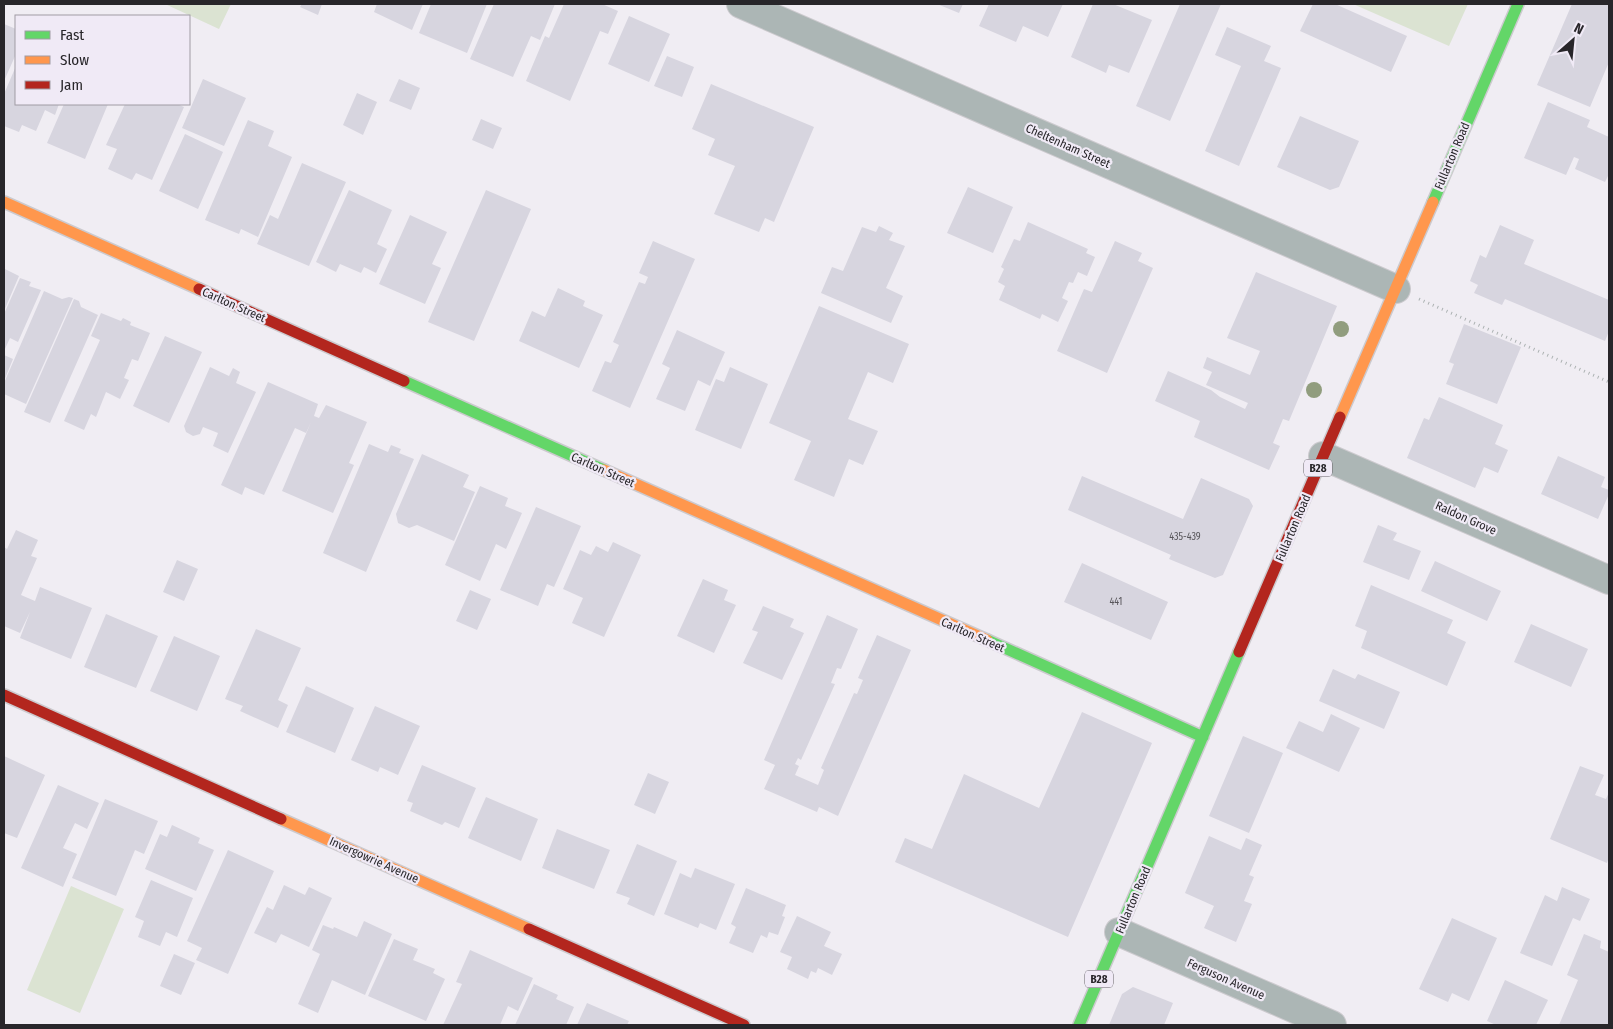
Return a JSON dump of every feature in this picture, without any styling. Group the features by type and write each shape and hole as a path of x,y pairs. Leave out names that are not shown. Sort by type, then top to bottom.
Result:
{"street":[{"name":"Cheltenham Street","path":"741,4 1396,288"},
{"name":"Fullarton Road","path":"1079,1025 1518,4"},
{"name":"Carlton Street","path":"4,202 1203,737"},
{"name":"Raldon Grove","path":"1324,456 1609,580"},
{"name":"Invergowrie Avenue","path":"4,696 744,1025"},
{"name":"Ferguson Avenue","path":"1119,932 1332,1025"}],"path":[{"path":"1396,288 1609,382"}],"green space":[{"path":"165,4 231,4 219,29"},
{"path":"1353,4 1468,4 1449,46"},
{"path":"71,886 124,909 80,1013 27,990"}],"building":[{"path":"302,4 322,4 318,15 300,7"},
{"path":"377,4 423,4 412,30 374,12"},
{"path":"431,4 487,4 467,53 419,33"},
{"path":"494,4 555,4 540,40 531,36 513,77 470,59"},
{"path":"564,4 602,4 618,11 608,34 600,31 570,101 526,81 545,36 549,38"},
{"path":"937,4 963,4 959,13"},
{"path":"989,4 1063,4 1048,37 1023,26 1016,42 979,26"},
{"path":"1093,4 1113,4 1152,20 1129,73 1109,65 1106,73 1071,57"},
{"path":"1180,4 1221,4 1170,121 1136,106"},
{"path":"1313,4 1335,4 1407,36 1391,72 1300,31"},
{"path":"1572,4 1609,4 1609,62 1590,107 1537,85"},
{"path":"629,16 670,34 649,82 608,64"},
{"path":"4,24 15,29 15,56 4,81"},
{"path":"1227,27 1271,46 1264,61 1281,68 1239,166 1205,151 1241,66 1215,55"},
{"path":"667,56 694,67 682,97 654,86"},
{"path":"15,68 15,105 59,105 55,115 45,110 36,131 22,125 19,132 4,126 4,94"},
{"path":"203,79 246,98 224,146 182,128"},
{"path":"399,79 420,88 411,110 389,101"},
{"path":"711,84 814,127 774,222 765,218 759,232 714,214 735,166 708,155 715,139 692,129"},
{"path":"357,93 377,102 363,135 343,125"},
{"path":"1548,102 1590,120 1587,127 1609,137 1609,174 1605,182 1575,169 1579,159 1574,157 1566,175 1524,158"},
{"path":"64,105 108,105 85,159 47,143"},
{"path":"125,105 179,105 184,107 152,180 136,173 132,180 108,169 117,149 106,145"},
{"path":"1300,116 1359,141 1339,187 1330,190 1277,167"},
{"path":"481,119 502,128 493,149 472,140"},
{"path":"248,120 274,131 268,146 292,157 258,237 241,229 239,234 205,220"},
{"path":"185,134 223,152 198,209 159,191"},
{"path":"302,163 346,182 309,266 257,244 270,215 278,219"},
{"path":"968,187 1013,207 993,253 947,233"},
{"path":"349,190 392,210 377,244 387,249 376,273 364,267 361,273 340,264 336,272 316,262"},
{"path":"486,190 531,209 474,341 428,322"},
{"path":"410,215 447,232 432,264 441,268 425,304 379,284"},
{"path":"1028,222 1088,249 1086,253 1095,257 1087,276 1078,272 1073,283 1069,282 1062,298 1068,301 1058,322 1042,314 1040,319 999,300 1005,286 998,282 1004,269 1001,267 1014,239 1020,241"},
{"path":"1500,225 1534,240 1524,264 1609,300 1609,331 1605,341 1505,299 1502,305 1474,293 1478,285 1470,281 1480,255 1486,258"},
{"path":"879,226 893,233 889,240 905,246 886,288 903,296 891,323 821,293 832,267 843,271 862,227 876,232"},
{"path":"653,241 695,259 630,408 592,391 605,361 611,363 619,345 613,342 639,282 645,284 648,277 639,273"},
{"path":"1115,241 1142,253 1138,261 1153,268 1107,373 1057,351 1084,289 1092,292"},
{"path":"5,269 19,276 4,311 4,272"},
{"path":"1256,272 1337,306 1289,421 1283,419 1273,443 1280,446 1269,470 1194,437 1200,421 1155,401 1168,371 1211,390 1220,397 1245,409 1248,403 1206,385 1212,372 1203,368 1207,357 1250,375 1260,351 1227,338"},
{"path":"20,278 31,282 29,286 41,290 18,342 10,338 4,351 4,314"},
{"path":"558,288 585,301 583,306 603,315 579,368 519,341 532,311 545,317"},
{"path":"44,291 62,299 73,298 26,404 4,394 4,383"},
{"path":"74,299 79,301 81,307 98,315 50,423 24,412"},
{"path":"819,306 909,344 893,383 868,372 848,419 878,431 863,465 849,459 834,497 794,480 811,441 769,423"},
{"path":"101,313 121,321 123,318 131,322 130,325 150,333 138,361 132,359 124,378 129,380 120,399 106,392 96,417 91,414 84,430 64,421 100,340 91,336"},
{"path":"1464,324 1521,347 1497,404 1446,384 1454,364 1449,362"},
{"path":"677,330 725,352 710,386 698,380 685,411 656,399 670,368 662,364"},
{"path":"165,336 202,352 169,423 133,406"},
{"path":"4,355 13,359 4,381"},
{"path":"210,367 229,376 233,368 240,372 236,383 256,392 228,453 213,446 218,433 203,427 200,434 193,436 186,432 184,426"},
{"path":"730,367 768,384 741,449 695,430 716,379 724,382"},
{"path":"268,382 318,404 314,416 319,418 326,405 367,422 349,463 354,465 333,513 282,491 311,422 306,433 295,428 264,495 245,487 242,495 221,485"},
{"path":"1439,397 1503,425 1495,444 1508,450 1498,473 1484,467 1475,488 1407,458 1424,418 1429,420"},
{"path":"369,444 388,452 391,445 401,449 399,453 414,459 366,572 323,553"},
{"path":"422,454 469,475 463,487 475,492 454,541 417,525 409,528 398,523 396,514"},
{"path":"1558,456 1605,477 1601,487 1609,490 1609,494 1598,519 1541,494"},
{"path":"1082,476 1183,519 1201,478 1249,499 1253,506 1223,575 1215,578 1169,559 1171,555 1068,510"},
{"path":"480,486 508,498 505,506 522,513 506,549 496,544 480,581 445,565"},
{"path":"536,507 581,526 554,587 547,584 538,606 500,590"},
{"path":"1378,525 1397,533 1393,540 1421,551 1409,580 1363,562"},
{"path":"16,530 38,540 31,556 37,558 21,595 35,601 40,587 92,608 71,659 20,638 30,612 20,633 4,626 4,547 7,549"},
{"path":"613,542 641,555 604,637 572,623 583,598 563,589 580,550 591,555 596,546 608,552"},
{"path":"177,560 198,569 184,601 163,592"},
{"path":"1435,561 1501,591 1487,621 1421,591"},
{"path":"1082,563 1168,602 1151,640 1064,602"},
{"path":"703,579 728,590 724,600 736,605 714,653 677,636"},
{"path":"1371,585 1453,620 1447,633 1466,642 1447,686 1361,648 1367,631 1355,626"},
{"path":"470,590 491,599 477,630 456,621"},
{"path":"763,606 794,619 790,627 804,633 782,680 743,663 758,632 752,630"},
{"path":"106,614 158,636 136,688 84,667"},
{"path":"827,615 858,629 841,669 837,668 831,683 835,684 801,760 798,758 795,764 799,766 795,775 818,785 824,770 821,768 854,693 857,694 863,680 858,678 877,635 911,650 838,816 819,807 817,812 764,789 775,765 764,760"},
{"path":"1531,624 1588,649 1571,687 1514,662"},
{"path":"256,629 301,648 278,700 288,705 278,728 240,711 243,706 225,699"},
{"path":"174,636 220,656 197,711 150,691"},
{"path":"1333,669 1355,679 1358,674 1400,692 1384,729 1319,701"},
{"path":"306,686 354,708 335,753 286,732"},
{"path":"375,706 420,726 398,775 380,767 378,772 351,760"},
{"path":"1082,712 1152,743 1068,937 895,862 905,838 932,849 964,774 1039,808"},
{"path":"1331,714 1360,728 1339,772 1286,748 1299,721 1323,732"},
{"path":"1243,736 1283,753 1249,833 1209,816"},
{"path":"4,756 45,775 17,838 4,833"},
{"path":"422,765 476,788 459,828 445,822 442,825 410,811 413,803 407,801"},
{"path":"1580,766 1604,775 1595,795 1606,799 1609,792 1609,857 1607,863 1550,839"},
{"path":"648,773 669,782 655,814 634,805"},
{"path":"58,785 99,803 87,829 75,823 63,848 77,854 63,887 21,868"},
{"path":"486,797 538,819 521,861 468,838"},
{"path":"105,799 158,821 144,854 135,850 116,896 72,878"},
{"path":"172,825 200,838 198,843 214,850 196,891 145,869 160,834 167,837"},
{"path":"557,829 610,850 594,889 542,868"},
{"path":"1209,836 1241,850 1246,838 1262,845 1249,875 1254,877 1244,901 1252,904 1236,942 1204,928 1214,906 1185,893"},
{"path":"637,844 677,861 654,916 627,904 630,898 616,893"},
{"path":"228,850 274,871 228,974 196,960 202,948 187,941"},
{"path":"695,868 735,884 716,930 700,923 698,928 664,914 680,873 691,878"},
{"path":"151,880 193,898 177,937 166,932 160,946 138,937 144,921 135,917"},
{"path":"284,885 305,895 309,887 332,898 309,947 281,934 276,943 254,933 267,907 273,910"},
{"path":"1562,887 1590,899 1580,921 1573,918 1552,966 1520,953 1545,895 1557,901"},
{"path":"746,888 786,905 782,916 785,917 778,935 769,932 767,938 761,935 753,953 729,943 736,927 731,924"},
{"path":"797,916 831,932 824,946 842,954 832,975 818,968 816,973 811,971 808,979 787,969 792,957 780,952"},
{"path":"1452,918 1497,938 1469,1001 1452,993 1448,1002 1419,989"},
{"path":"364,921 392,934 365,995 332,980 318,1013 298,1004 320,954 312,950 323,925 333,929 334,927 357,937"},
{"path":"1584,934 1601,941 1600,948 1609,952 1609,1025 1559,1025 1578,980 1567,975"},
{"path":"394,939 418,949 413,960 435,969 433,973 445,979 426,1021 368,996"},
{"path":"470,950 533,978 518,1011 508,1006 500,1025 443,1025 462,984 456,982"},
{"path":"174,954 195,963 181,995 160,986"},
{"path":"1505,980 1548,1000 1536,1025 1496,1025 1487,1021"},
{"path":"534,984 558,995 556,999 574,1007 566,1025 515,1025"},
{"path":"1133,987 1173,1003 1164,1025 1109,1025 1122,994"},
{"path":"587,1003 629,1021 627,1025 577,1025"}],"traffic: fast":[{"path":"1433,202 1518,4"},
{"path":"404,381 604,470"},
{"path":"987,640 1203,737"},
{"path":"1079,1025 1239,652"}],"traffic: slow":[{"path":"4,202 199,289"},
{"path":"1340,417 1433,202"},
{"path":"604,470 987,640"},
{"path":"281,819 529,929"}],"traffic: jam":[{"path":"199,289 404,381"},
{"path":"1239,652 1340,417"},
{"path":"4,695 281,819"},
{"path":"529,929 744,1025"}]}
